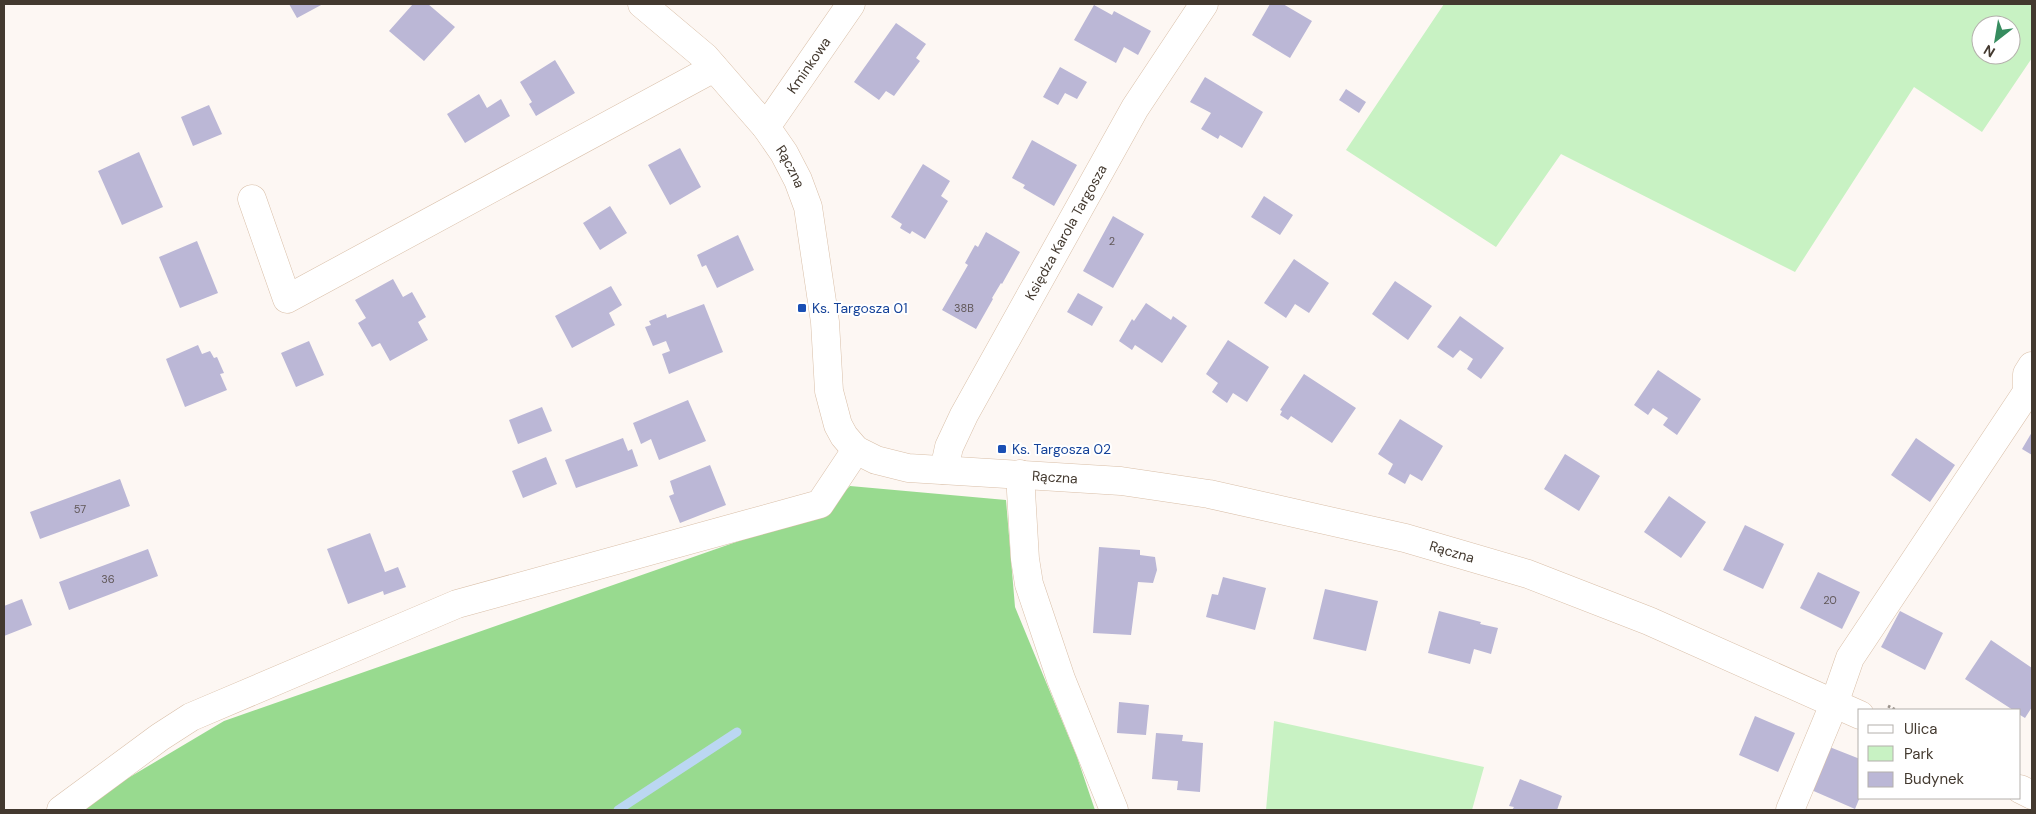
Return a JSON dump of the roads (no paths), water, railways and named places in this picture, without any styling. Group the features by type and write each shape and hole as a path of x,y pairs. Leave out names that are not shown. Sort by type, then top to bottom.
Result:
{"street":[{"name":"Rączna","path":"642,4 705,57 766,128 784,153 798,180 808,207 824,322 829,391 838,425 844,436 856,450 865,456 891,465 908,468 1121,481 1209,494 1405,538 1528,574 1648,621 1858,714"},
{"name":"Kminkowa","path":"766,128 851,4"},
{"name":"Księdza Karola Targosza","path":"944,470 949,447 955,432 978,389 1135,108 1204,4"},
{"path":"252,199 287,299 714,68"},
{"path":"1790,810 1834,704 1850,658 2027,392 2027,374 2032,366"},
{"path":"61,810 152,742 191,717 457,604 820,504 856,450"},
{"name":"Rączna","path":"1020,474 1025,559 1029,584 1061,679 1114,810"}],"waterway":[{"path":"618,810 737,732"}],"place":[{"name":"Ks. Targosza 01","path":"802,308"},
{"name":"Ks. Targosza 02","path":"1002,449"}]}
